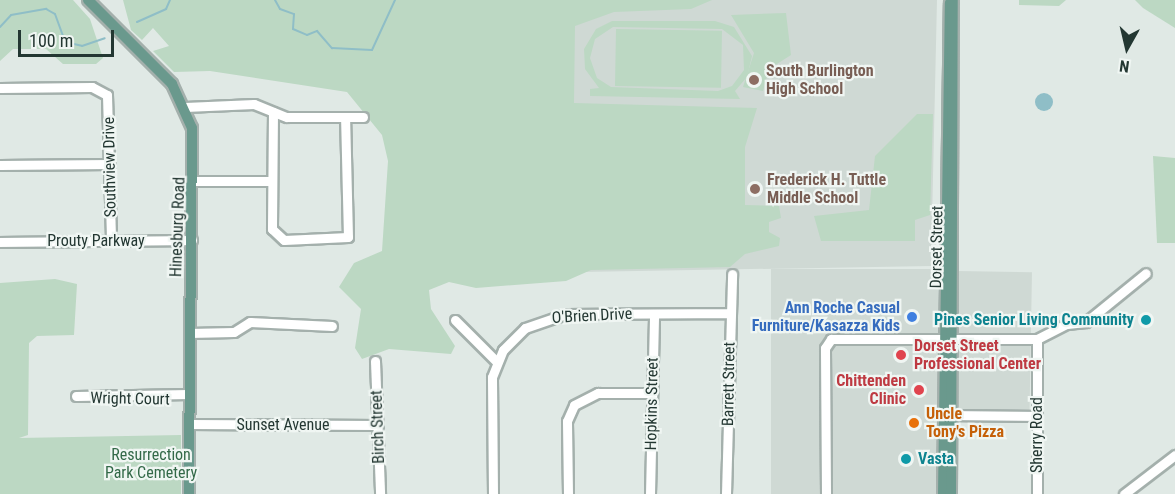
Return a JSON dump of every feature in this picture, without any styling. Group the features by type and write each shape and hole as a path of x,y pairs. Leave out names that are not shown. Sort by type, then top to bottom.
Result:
{"main road":[{"name":"Hinesburg Road","path":"88,0 145,54 185,107 194,143 195,181 189,333 189,494"},
{"name":"Dorset Street","path":"943,494 952,0"},
{"name":"Dorset Street","path":"947,339 951,415 951,494"}],"street":[{"name":"Southview Drive","path":"0,88 100,89 109,101 111,241"},
{"path":"185,107 254,104 290,118 363,117"},
{"path":"273,112 272,181 277,238 346,239 345,117"},
{"path":"0,165 110,164"},
{"path":"195,181 272,181"},
{"name":"Prouty Parkway","path":"0,242 192,240"},
{"path":"826,494 828,341 1037,339 1067,324 1086,322 1146,273"},
{"name":"Barrett Street","path":"726,494 732,274"},
{"name":"O'Brien Drive","path":"493,494 490,395 497,362 518,333 545,318 730,313"},
{"name":"Hopkins Street","path":"650,494 654,314"},
{"path":"455,320 497,362"},
{"path":"189,333 234,332 250,322 332,326"},
{"name":"Sherry Road","path":"1037,339 1037,494"},
{"name":"Birch Street","path":"375,361 380,494"},
{"path":"568,494 566,427 574,405 598,393 652,393"},
{"name":"Wright Court","path":"189,397 76,396 189,397"},
{"path":"951,415 1037,416"},
{"name":"Sunset Avenue","path":"189,424 377,425"},
{"path":"1124,494 1175,456"}],"shaded area":[{"path":"577,0 937,0 931,266 580,272 571,55"},
{"path":"771,269 938,269 938,494 771,494"},
{"path":"957,271 1032,272 1030,411 955,410"}],"green space":[{"path":"0,0 73,0 90,19 103,58 96,64 63,64 46,49 13,49 0,61"},
{"path":"123,0 712,0 691,9 614,12 575,26 574,103 757,108 745,147 745,205 779,206 781,218 769,222 769,232 780,238 779,246 745,254 730,267 591,270 566,281 476,288 449,282 429,290 431,309 455,346 451,354 389,349 362,359 355,348 361,309 339,287 354,263 382,251 388,161 382,135 347,92 210,71 174,72 153,51 169,46 153,28 142,40 131,30"},
{"path":"1019,0 1066,0 1059,6 1019,5"},
{"path":"1135,0 1175,0 1175,28 1143,8"},
{"path":"786,13 791,55 769,69 763,91 743,87 754,53 731,15"},
{"path":"612,21 715,21 734,27 752,56 747,77 735,91 740,99 590,96 590,89 599,88 585,69 584,49 596,29","holes":["613,27 722,29 743,45 744,70 732,86 718,91 611,87 597,78 590,58 595,39"]},
{"path":"616,29 722,31 721,88 615,86"},
{"path":"917,114 933,114 930,215 915,220 915,241 821,241 814,216 869,210 875,156"},
{"path":"1153,156 1175,158 1175,243 1157,243"},
{"name":"Resurrection Park Cemetery","path":"55,279 77,284 74,335 37,336 29,343 28,435 19,438 181,435 181,494 0,494 0,283"}],"water":[{"path":"1040,93 1048,93 1053,98 1051,109 1040,111 1035,106 1035,98"}],"waterway":[{"path":"137,22 166,9 170,0"},
{"path":"275,0 280,9 294,14 293,29 307,35 317,31 332,48 372,50 395,0"},
{"path":"0,27 11,15 46,9 55,14 65,42 82,46 105,38"}],"place":[{"name":"South Burlington High School","path":"754,80"},
{"name":"Frederick H. Tuttle Middle School","path":"755,189"},
{"name":"Ann Roche Casual Furniture/Kasazza Kids","path":"912,317"},
{"name":"Pines Senior Living Community","path":"1146,320"},
{"name":"Dorset Street Professional Center","path":"901,355"},
{"name":"Chittenden Clinic","path":"919,390"},
{"name":"Uncle Tony's Pizza","path":"914,423"},
{"name":"Vasta","path":"906,459"}]}
